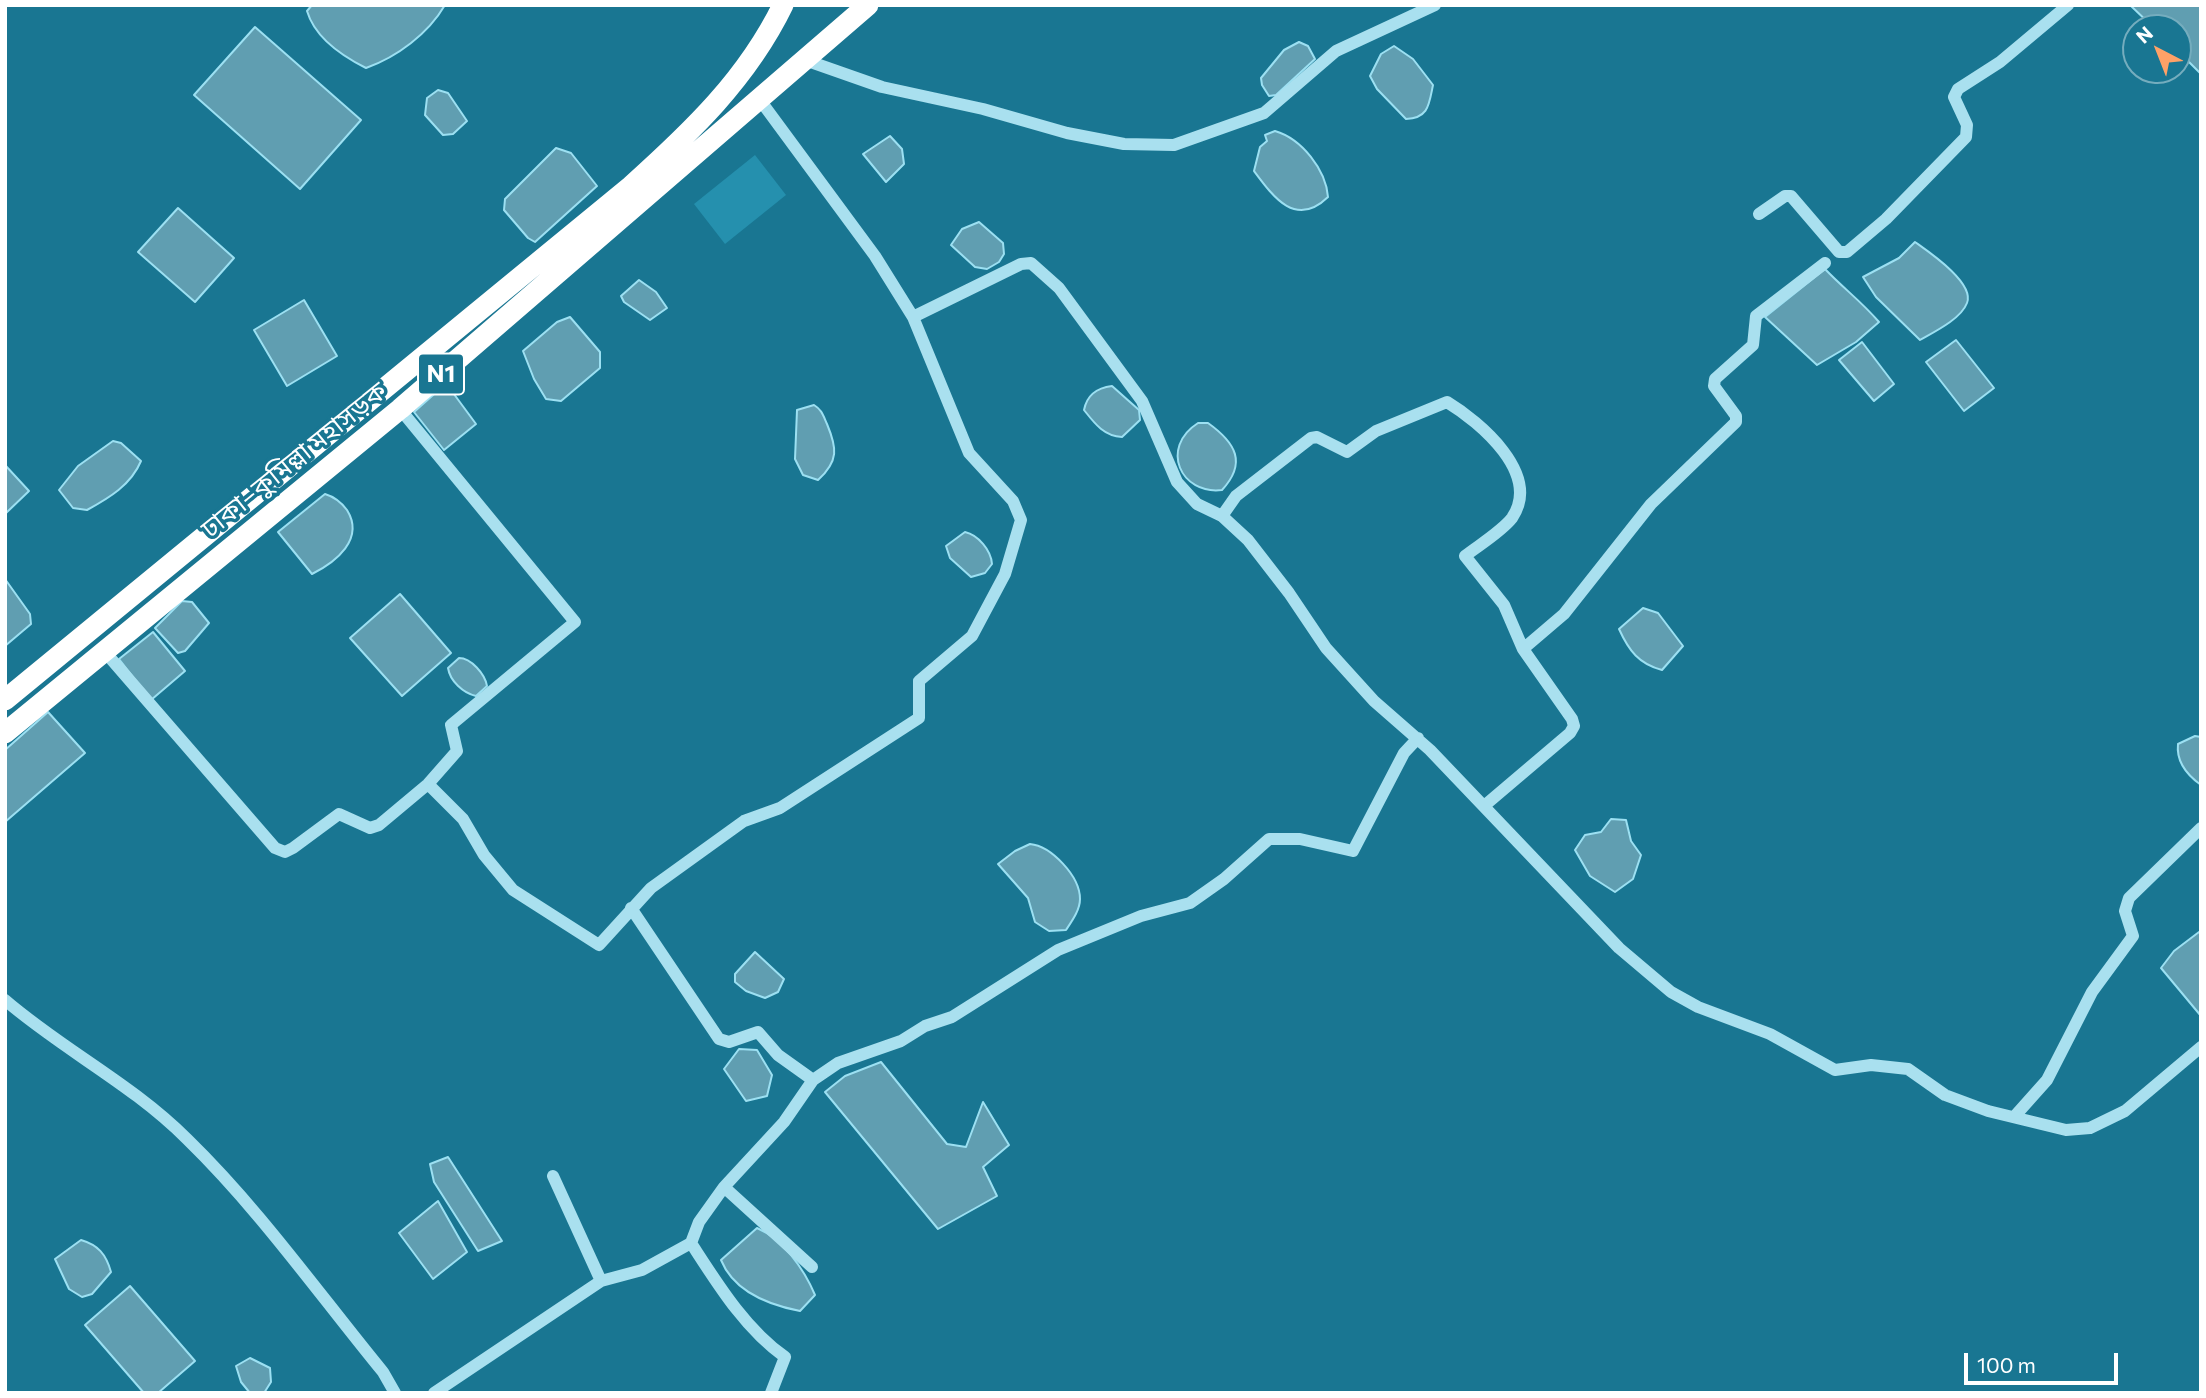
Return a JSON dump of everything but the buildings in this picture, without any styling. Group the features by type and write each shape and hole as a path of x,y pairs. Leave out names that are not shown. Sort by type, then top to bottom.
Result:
{"highway":[{"name":"ঢাকা–কুমিল্লা মহাসড়ক","path":"5,700 631,186 687,136 737,81 783,5"},
{"name":"ঢাকা–কুমিল্লা মহাসড়ক","path":"5,733 400,409 868,5"},
{"path":"755,54 781,82"},
{"path":"737,81 760,100"}],"street":[{"path":"805,60 882,87 983,109 1067,133 1124,144 1174,145 1264,113 1336,51 1435,5"},
{"path":"1759,214 1788,195 1839,252 1847,252 1886,219 1966,137 1968,125 1954,97 1958,89 2000,62 2068,5"},
{"path":"428,784 463,819 484,855 513,890 596,945 602,943 651,888 744,821 780,808 919,719 919,681 972,636 1004,574 1021,520 1013,501 969,453 914,317 875,256 760,100"},
{"path":"914,317 968,288 1031,263 1059,288 1142,401 1177,482 1197,504 1222,516 1265,561 1326,648 1374,701 1418,738 1619,948 1671,992 1698,1007 1770,1034 1835,1070 1871,1065 1908,1069 1945,1095 2066,1130 2090,1128 2125,1111 2201,1047"},
{"path":"1523,649 1564,614 1651,504 1736,422 1736,416 1714,386 1715,379 1753,345 1756,316 1825,263"},
{"path":"1222,516 1236,496 1311,438 1317,437 1346,452 1376,431 1447,402 1490,436 1517,470 1520,497 1511,518 1465,556 1504,605 1523,649 1572,719 1574,726 1570,733 1484,806"},
{"path":"105,652 275,848 285,852 339,814 375,827 428,784 457,751 451,725 575,622 400,409"},
{"path":"434,1393 601,1281 642,1270 691,1243 699,1222 724,1187 784,1122 813,1080 838,1063 901,1041 925,1026 952,1017 1058,950 1140,915 1190,903 1224,879 1269,839 1300,839 1353,851 1405,753 1418,738"},
{"path":"2014,1117 2047,1080 2092,992 2133,936 2125,911 2129,898 2201,828"},
{"path":"631,908 719,1039 729,1042 758,1032 778,1055 813,1080"},
{"path":"5,1000 43,1032 119,1082 187,1138 279,1244 383,1372 394,1393"},
{"path":"553,1176 601,1281"},
{"path":"724,1187 812,1267"},
{"path":"691,1243 722,1291 771,1348 785,1357 771,1393"}],"shaded area":[{"path":"312,5 445,5 430,26 411,43 389,58 366,68 339,52 316,30 307,11"},
{"path":"2130,5 2201,5 2201,74 2192,65 2192,14 2139,14"},
{"path":"255,27 361,120 300,189 194,95"},
{"path":"1299,42 1308,46 1315,59 1276,95 1269,96 1261,78 1284,50"},
{"path":"1394,46 1413,59 1433,85 1427,109 1414,118 1406,119 1377,89 1370,76 1381,54"},
{"path":"438,90 448,93 467,121 453,134 443,135 425,115 427,98"},
{"path":"1275,131 1303,148 1323,176 1328,197 1316,206 1296,210 1286,206 1254,171 1260,147 1267,141 1265,135"},
{"path":"890,136 902,149 904,164 886,182 863,154"},
{"path":"556,148 571,153 597,186 535,242 528,238 504,210 505,199"},
{"path":"755,155 786,195 725,244 694,204"},
{"path":"178,208 234,258 195,302 138,252"},
{"path":"979,222 1003,243 1004,254 999,262 987,269 975,267 951,245 962,229"},
{"path":"1915,242 1958,278 1968,295 1967,303 1959,314 1920,340 1876,297 1863,277 1899,258"},
{"path":"1825,269 1879,322 1856,342 1817,365 1765,317"},
{"path":"639,280 656,292 667,308 650,320 624,302 621,296"},
{"path":"304,300 337,356 287,386 254,330"},
{"path":"570,317 600,352 600,368 561,401 546,399 534,379 523,351 557,322"},
{"path":"1956,340 1994,388 1964,411 1926,362"},
{"path":"1862,342 1894,384 1874,401 1839,360"},
{"path":"448,386 476,424 444,450 414,412 441,388"},
{"path":"1112,386 1139,410 1140,420 1122,437 1105,432 1084,410 1093,393"},
{"path":"814,405 823,415 834,447 830,467 818,480 803,475 795,459 797,410"},
{"path":"1198,423 1208,423 1218,431 1226,438 1235,454 1234,471 1222,490 1208,490 1195,485 1186,478 1180,468 1180,445 1186,433"},
{"path":"113,441 121,443 141,461 137,470 125,484 103,501 87,510 73,508 59,490 78,466"},
{"path":"5,465 29,491 5,514"},
{"path":"325,494 337,500 347,510 352,521 352,531 350,540 338,556 312,574 278,532"},
{"path":"965,532 979,540 989,554 992,564 985,573 971,577 950,558 946,546"},
{"path":"5,579 30,614 31,624 5,646"},
{"path":"400,594 451,653 402,696 350,638"},
{"path":"182,601 192,602 209,623 185,651 178,653 155,628"},
{"path":"1643,608 1658,613 1683,646 1662,670 1636,656 1619,629"},
{"path":"153,632 185,671 151,700 119,659"},
{"path":"459,658 473,664 486,681 487,686 476,696 458,686 449,673 448,668"},
{"path":"48,712 85,753 5,822 5,750"},
{"path":"2195,736 2201,737 2201,785 2184,768 2178,751 2178,744"},
{"path":"1611,819 1626,820 1631,841 1641,855 1633,879 1615,892 1590,876 1575,850 1585,835 1601,832"},
{"path":"1030,844 1055,856 1070,872 1079,890 1080,903 1066,930 1049,931 1035,922 1028,898 998,864"},
{"path":"2199,932 2201,1016 2161,968 2174,951"},
{"path":"755,952 784,979 778,992 765,998 746,991 735,982 735,974"},
{"path":"739,1049 757,1050 772,1075 767,1096 746,1101 724,1069"},
{"path":"881,1062 947,1144 966,1147 983,1102 1009,1145 983,1167 997,1196 938,1229 825,1092 845,1076"},
{"path":"448,1157 502,1241 478,1251 434,1182 430,1164"},
{"path":"438,1201 467,1252 433,1279 399,1233"},
{"path":"757,1228 784,1247 799,1265 810,1285 815,1295 800,1311 765,1301 744,1289 734,1281 721,1260"},
{"path":"81,1240 100,1251 111,1272 92,1294 82,1297 69,1289 55,1259"},
{"path":"130,1286 195,1361 158,1393 144,1393 85,1325"},
{"path":"250,1358 270,1368 271,1382 264,1393 250,1393 241,1382 236,1366"}]}
